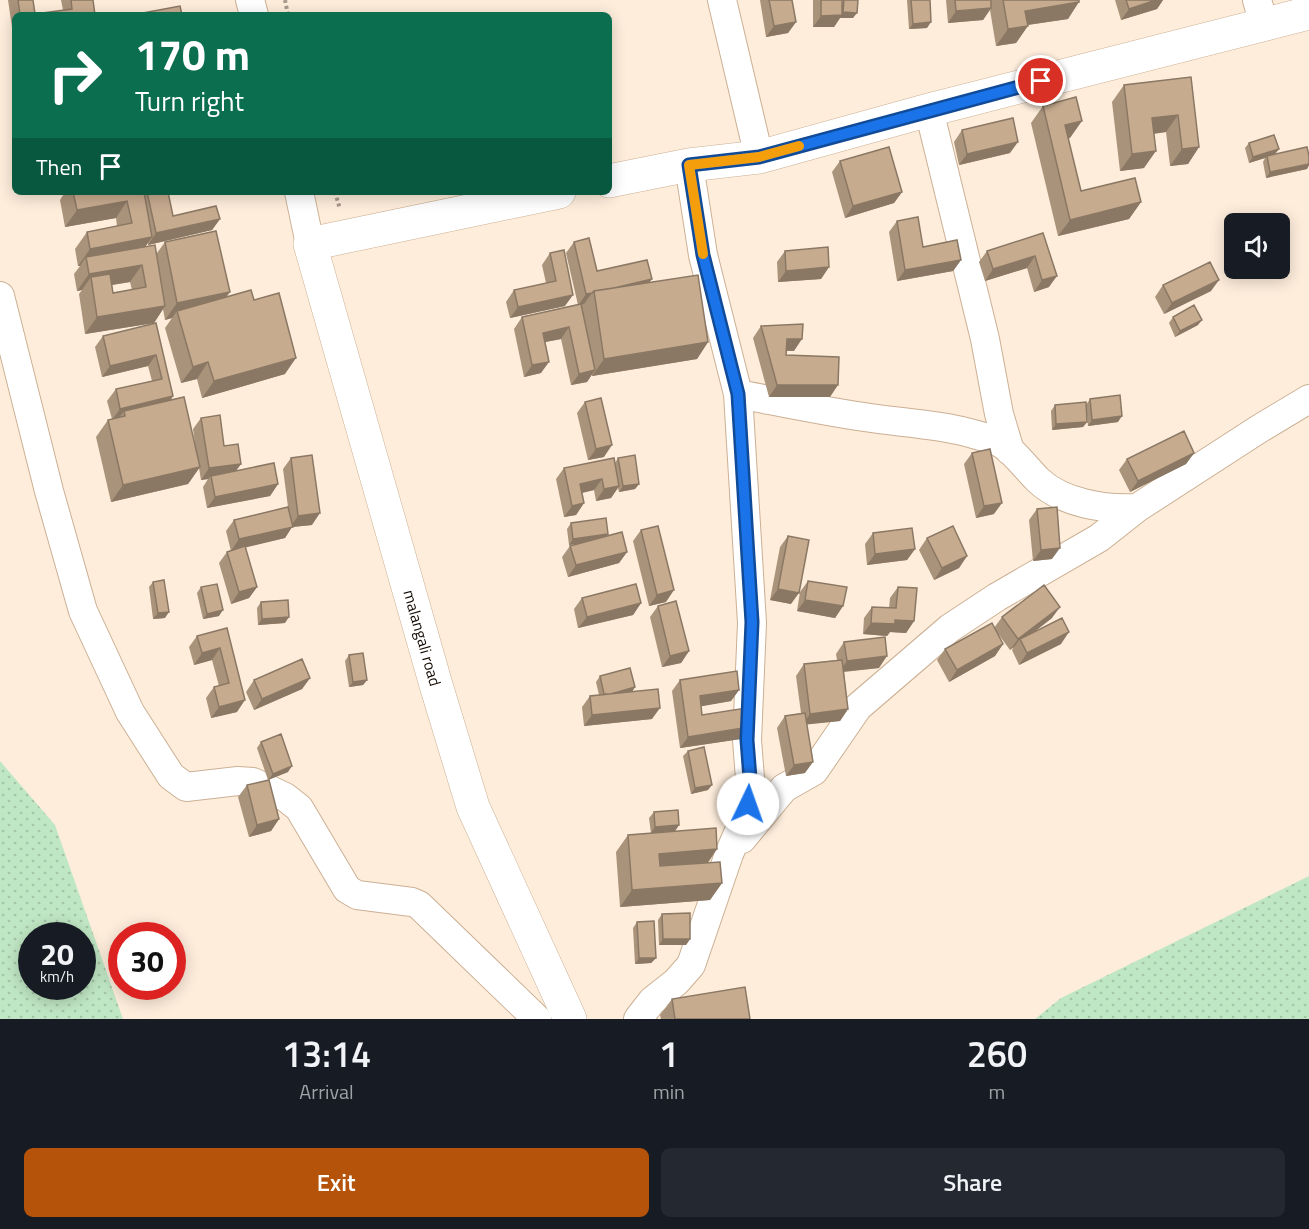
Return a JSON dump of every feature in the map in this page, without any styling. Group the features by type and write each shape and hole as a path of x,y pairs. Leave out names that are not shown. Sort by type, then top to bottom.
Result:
{"street":[{"path":"722,0 759,157"},
{"path":"612,180 689,165 759,157 929,110 1261,12 1309,13"},
{"path":"929,110 985,339 999,414 1010,451"},
{"path":"638,1019 652,1001 676,982 691,965 729,854 745,817 751,791 747,740 752,622 738,394 703,255 689,165"},
{"path":"300,195 310,244 545,195"},
{"name":"malangali road","path":"310,244 432,674 473,807 570,1019"},
{"path":"0,296 49,491 83,611 130,712 171,776 186,787 238,781 253,782 294,802 347,889 357,895 412,902 418,905 537,1019"},
{"path":"738,394 865,417 920,423 995,440 1020,458 1050,491 1070,499 1095,504 1122,509 1137,508"},
{"path":"729,854 784,788 814,771 858,707 950,628 997,597 1099,538 1137,508 1309,399"}],"green space":[{"path":"0,761 55,825 89,922 18,922 18,1000 96,1000 96,942 108,976 108,1000 116,1000 123,1019 0,1019"},
{"path":"1309,876 1309,1019 1035,1019 1061,998"}],"building":[{"path":"18,0 33,0 35,12 20,12"},
{"path":"71,0 93,0 95,12 50,12 72,9"},
{"path":"769,0 792,0 796,22 774,26"},
{"path":"821,0 842,0 842,15 821,16"},
{"path":"844,0 858,0 857,13 843,12"},
{"path":"911,0 930,0 931,22 913,24"},
{"path":"955,0 991,0 991,8 956,11"},
{"path":"1003,0 1079,0 1079,2 1025,11 1028,26 1008,29"},
{"path":"1126,0 1156,0 1129,9"},
{"path":"180,6 181,12 148,12"},
{"path":"1191,77 1199,147 1182,149 1178,115 1152,118 1156,151 1132,154 1124,85"},
{"path":"1076,97 1082,121 1065,125 1081,191 1135,178 1141,202 1070,220 1043,106"},
{"path":"1013,118 1018,142 967,154 962,130"},
{"path":"1274,135 1279,149 1253,157 1249,143"},
{"path":"889,147 902,192 853,206 840,161"},
{"path":"1307,147 1309,164 1270,172 1267,156"},
{"path":"74,195 145,195 152,237 90,249 87,232 132,223 127,201 77,210"},
{"path":"148,195 169,195 173,216 216,206 220,219 156,233"},
{"path":"918,217 923,247 957,240 961,260 905,270 897,221"},
{"path":"216,231 230,292 177,303 165,242"},
{"path":"1043,233 1057,276 1042,280 1035,256 993,269 987,251"},
{"path":"589,238 597,271 647,260 652,279 586,294 574,242"},
{"path":"155,245 165,306 97,317 91,277 110,274 113,293 146,287 142,265 89,274 86,257"},
{"path":"828,247 829,267 786,271 785,251"},
{"path":"564,250 573,295 518,307 514,290 556,281 550,253"},
{"path":"1210,262 1219,280 1172,303 1163,285"},
{"path":"698,275 708,342 604,359 594,291"},
{"path":"251,290 254,300 279,293 296,358 214,381 208,362 193,367 177,311"},
{"path":"581,304 595,370 579,374 569,327 543,333 549,362 532,365 522,317"},
{"path":"1194,305 1202,320 1180,331 1173,317"},
{"path":"156,323 173,396 120,409 116,389 162,379 156,355 110,366 103,336"},
{"path":"803,324 802,339 787,339 786,355 839,357 838,385 777,385 761,326"},
{"path":"1120,395 1122,416 1092,420 1090,399"},
{"path":"184,397 200,467 123,485 108,420 125,416 124,411"},
{"path":"601,398 612,445 596,449 585,402"},
{"path":"1086,402 1087,422 1056,424 1055,405"},
{"path":"220,415 224,446 238,444 241,464 209,468 201,418"},
{"path":"1184,431 1194,453 1138,481 1127,459"},
{"path":"990,449 1002,503 984,506 972,453"},
{"path":"312,455 320,513 298,516 291,458"},
{"path":"635,455 639,484 623,486 618,458"},
{"path":"614,458 619,486 604,489 602,479 580,484 584,503 572,506 564,468"},
{"path":"274,463 278,484 215,497 211,476"},
{"path":"288,507 293,527 239,539 234,520"},
{"path":"1057,507 1060,548 1041,550 1037,509"},
{"path":"606,518 608,534 573,539 571,523"},
{"path":"658,526 674,590 657,595 641,530"},
{"path":"953,526 967,556 942,568 927,538"},
{"path":"912,528 915,549 875,554 873,533"},
{"path":"622,532 627,552 576,565 570,546"},
{"path":"788,536 809,540 799,593 778,589"},
{"path":"245,546 257,587 239,592 227,552"},
{"path":"164,580 169,612 158,613 153,582"},
{"path":"808,581 847,587 843,606 805,600"},
{"path":"217,584 223,610 207,614 201,587"},
{"path":"636,584 641,603 587,617 582,598"},
{"path":"1044,585 1060,607 1018,639 1002,617"},
{"path":"898,587 917,588 914,621 895,620 895,624 871,623 872,607 896,608"},
{"path":"288,600 289,617 262,619 261,602"},
{"path":"676,601 689,651 670,656 658,606"},
{"path":"1062,618 1069,632 1027,653 1020,639"},
{"path":"992,623 1003,644 957,670 945,649"},
{"path":"227,628 245,700 219,707 214,687 229,683 220,648 202,653 197,636"},
{"path":"885,637 887,656 847,661 844,642"},
{"path":"363,653 367,680 353,682 349,655"},
{"path":"302,659 310,678 262,699 254,680"},
{"path":"842,660 848,709 810,714 804,664"},
{"path":"630,668 635,687 604,694 600,676"},
{"path":"737,671 739,690 700,696 702,715 746,708 749,727 688,737 680,680"},
{"path":"658,689 660,708 592,715 590,696"},
{"path":"805,713 813,762 794,765 785,716"},
{"path":"281,734 292,766 273,774 261,742"},
{"path":"704,747 712,785 695,788 688,751"},
{"path":"269,780 279,819 257,825 247,785"},
{"path":"678,810 679,825 655,827 654,812"},
{"path":"716,828 717,849 659,854 660,866 720,862 722,883 632,890 628,835"},
{"path":"690,913 690,939 663,939 662,914"},
{"path":"654,921 656,958 639,958 637,922"},
{"path":"745,987 750,1019 675,1019 672,999"}],"slow traffic":[{"path":"703,254 689,165 759,157 799,146"}],"route":[{"path":"748,804 751,791 747,740 752,622 738,394 703,255 689,165 759,157 1041,81"}]}
